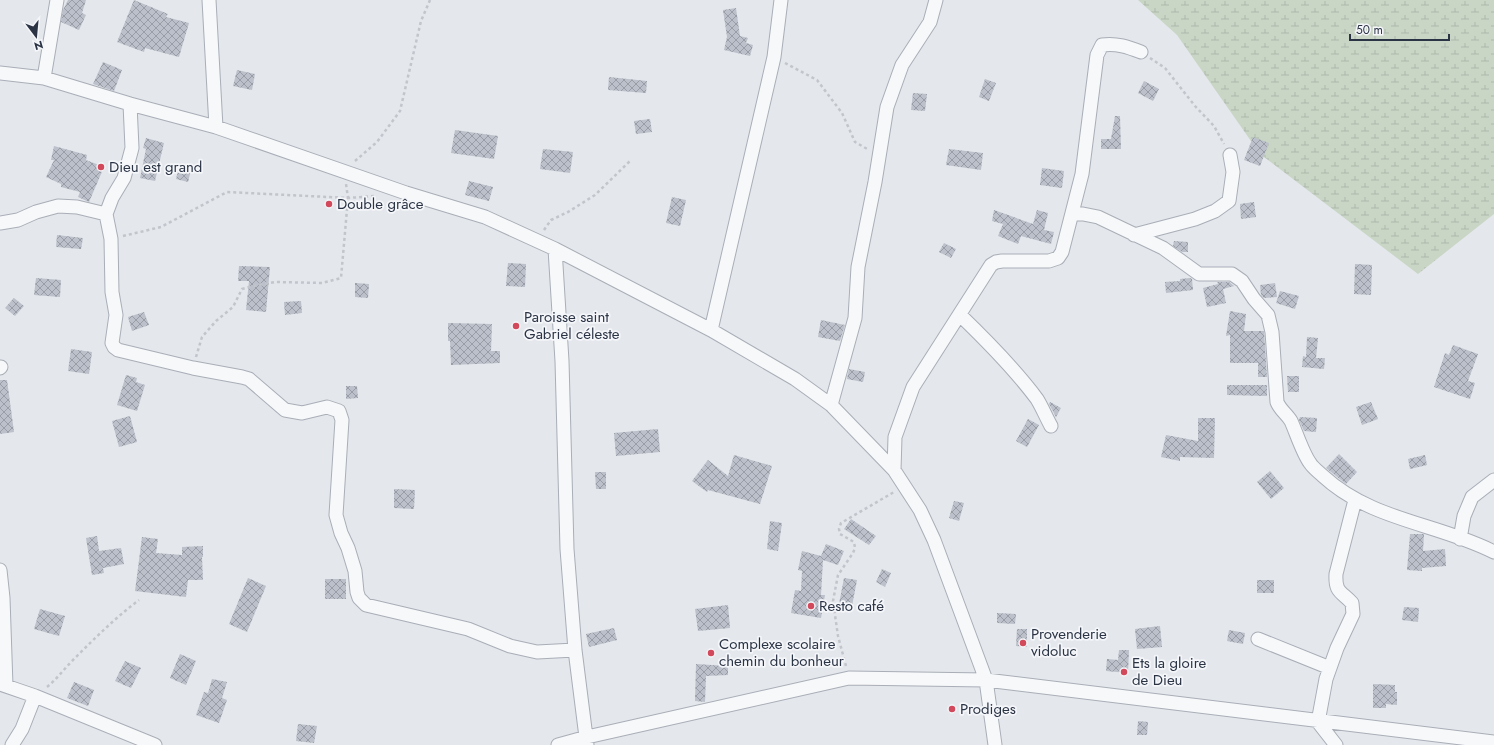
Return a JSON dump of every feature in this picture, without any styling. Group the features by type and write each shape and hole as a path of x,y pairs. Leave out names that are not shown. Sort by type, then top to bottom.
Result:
{"street":[{"path":"44,78 58,0"},
{"path":"209,0 216,127"},
{"path":"710,330 774,57 781,0"},
{"path":"830,405 855,318 858,267 875,182 887,107 902,65 930,22 936,0"},
{"path":"894,470 895,437 913,387 991,265 996,262 1049,261 1058,258 1062,252 1082,174 1097,55 1102,45 1112,44 1141,52"},
{"path":"0,73 44,78 130,104 216,127 406,193 485,217 555,249 710,330 796,379 830,405 894,470 920,510 934,540 986,680 995,745"},
{"path":"130,104 132,148 124,178 112,198 106,214 111,239 112,292 116,315 112,342 114,347 118,350 193,368 249,379 285,410 302,413 327,407 339,411 342,420 336,515 355,571 356,592 358,598 366,605 468,629 510,646 537,652 575,650"},
{"path":"1134,235 1195,219 1215,211 1229,200 1233,172 1230,155"},
{"path":"0,223 18,220 36,212 58,206 77,207 106,214"},
{"path":"1072,214 1083,214 1098,217 1163,248 1198,274 1232,274 1242,281 1254,299 1268,315 1272,332 1276,393 1279,407 1289,417 1309,463 1334,486 1355,500 1414,524 1460,538 1494,552"},
{"path":"555,249 562,361 568,549 575,650 587,741"},
{"path":"960,315 993,347 1016,374 1037,400 1051,426"},
{"path":"1460,538 1464,516 1472,497 1494,480"},
{"path":"1318,722 1326,679 1337,648 1353,614 1352,603 1340,592 1336,585 1336,574 1355,500"},
{"path":"0,570 3,598 3,685 155,745"},
{"path":"1258,638 1330,668"},
{"path":"558,745 587,741 849,678 986,680 1318,722 1494,742"},
{"path":"12,745 22,729 34,696"},
{"path":"1318,722 1337,745 1350,725"}],"path":[{"path":"193,368 202,337 216,321 233,307 242,289 276,282 322,283 341,278 348,198 345,172 358,158 377,142 400,111 422,21 430,0"},
{"path":"1141,52 1165,68 1195,106 1214,126 1230,155"},
{"path":"774,57 817,80 842,113 856,142 878,156"},
{"path":"537,240 551,220 568,212 595,195 630,161"},
{"path":"111,239 161,227 227,192 348,198 377,196"},
{"path":"849,678 838,636 833,601 838,575 855,548 854,542 840,534 839,529 841,523 904,486"},
{"path":"34,696 55,681 72,661 118,616 139,600"}],"green space":[{"path":"1138,0 1494,0 1494,214 1418,274 1260,154 1177,35"}],"building":[{"path":"68,0 86,0 82,13 86,15 79,30 61,22 63,10"},
{"path":"134,0 168,14 166,17 189,23 179,57 145,48 144,52 117,42"},
{"path":"736,8 740,36 748,38 746,43 753,45 750,56 724,50 727,37 723,10"},
{"path":"103,62 122,70 114,91 93,84"},
{"path":"237,70 255,74 252,90 233,86"},
{"path":"609,77 647,81 646,93 608,90"},
{"path":"985,79 996,83 989,101 979,97"},
{"path":"1144,81 1159,89 1153,101 1138,93"},
{"path":"913,93 927,94 925,111 911,110"},
{"path":"1115,116 1120,116 1121,149 1101,149 1101,139 1111,139"},
{"path":"650,119 652,132 636,134 634,121"},
{"path":"455,130 498,136 494,159 451,153"},
{"path":"1253,137 1269,143 1260,166 1244,160"},
{"path":"146,138 164,143 155,181 140,178 146,149 143,148"},
{"path":"54,146 87,155 86,160 104,167 89,202 78,197 80,192 61,187 61,184 46,177 54,160 51,160"},
{"path":"543,149 573,152 570,173 540,169"},
{"path":"949,149 983,153 981,170 946,165"},
{"path":"179,167 191,170 188,182 176,179"},
{"path":"1042,168 1064,171 1062,188 1040,185"},
{"path":"469,181 493,187 489,201 465,195"},
{"path":"672,197 686,200 680,226 666,223"},
{"path":"1254,202 1256,217 1241,219 1240,204"},
{"path":"994,210 1033,224 1037,210 1048,213 1044,230 1054,232 1051,244 1021,236 1018,244 998,236 1003,224 992,221"},
{"path":"57,235 83,238 81,249 56,247"},
{"path":"1174,241 1188,242 1188,252 1182,252 1173,246"},
{"path":"944,243 956,249 951,258 939,252"},
{"path":"508,263 526,264 525,287 506,286"},
{"path":"1355,264 1372,265 1371,295 1354,294"},
{"path":"239,266 270,267 266,312 246,310 249,281 238,281"},
{"path":"36,278 61,280 60,297 34,295"},
{"path":"1180,279 1192,279 1193,290 1166,293 1165,282 1180,281"},
{"path":"1217,282 1229,282 1234,286 1223,289 1226,303 1207,307 1203,288 1218,284"},
{"path":"355,283 369,284 368,298 355,297"},
{"path":"1275,283 1277,297 1264,298 1261,295 1260,285"},
{"path":"1280,291 1299,296 1295,309 1276,303"},
{"path":"14,298 24,306 15,316 5,308"},
{"path":"301,301 302,313 285,315 284,302"},
{"path":"1230,311 1246,314 1244,331 1264,331 1267,377 1258,377 1258,363 1230,363 1230,335 1226,336"},
{"path":"144,312 149,325 132,331 128,317"},
{"path":"821,320 845,325 840,341 818,337"},
{"path":"448,323 492,324 491,351 500,351 500,363 451,365 450,341 448,341"},
{"path":"1307,337 1318,338 1316,358 1325,358 1324,369 1302,367 1303,356 1306,357"},
{"path":"1453,345 1478,354 1468,381 1475,383 1470,399 1434,387 1445,353 1449,355"},
{"path":"71,349 92,352 89,374 68,371"},
{"path":"849,369 865,372 863,382 847,379"},
{"path":"126,375 137,378 136,382 145,385 137,411 117,405"},
{"path":"1287,376 1299,376 1299,392 1288,392"},
{"path":"0,380 7,380 14,432 0,434"},
{"path":"1227,385 1267,385 1267,396 1227,395"},
{"path":"346,386 357,386 358,398 346,399"},
{"path":"1050,402 1061,408 1056,417 1049,404"},
{"path":"1371,402 1378,419 1362,425 1356,407"},
{"path":"130,416 137,442 119,447 112,421"},
{"path":"1300,417 1317,418 1316,432 1304,431 1299,420"},
{"path":"1198,418 1215,418 1214,458 1180,457 1180,461 1161,457 1166,435 1198,441"},
{"path":"1028,419 1039,425 1027,447 1016,441"},
{"path":"658,429 660,452 616,456 614,433"},
{"path":"1339,454 1357,472 1346,484 1326,468"},
{"path":"734,455 772,466 760,504 708,490 707,492 692,481 708,460 728,476"},
{"path":"1425,455 1427,465 1410,469 1408,459"},
{"path":"1270,471 1284,488 1271,499 1257,482"},
{"path":"595,472 606,472 606,489 596,489"},
{"path":"394,489 415,490 414,509 394,508"},
{"path":"954,501 964,503 959,521 949,518"},
{"path":"851,519 876,536 869,545 844,529"},
{"path":"770,521 782,523 778,551 767,549"},
{"path":"1410,534 1424,534 1423,551 1445,549 1446,566 1422,568 1422,571 1407,570"},
{"path":"97,536 99,551 121,548 124,564 103,568 104,573 92,575 86,538"},
{"path":"142,537 158,539 156,553 182,555 182,547 203,546 203,580 188,580 186,597 135,591"},
{"path":"826,544 844,551 838,565 823,560 821,595 825,595 821,618 791,613 795,590 801,591 802,571 798,570 802,551 821,556"},
{"path":"882,569 891,573 885,587 876,582"},
{"path":"248,578 266,586 247,632 229,624"},
{"path":"844,578 857,580 852,606 839,604"},
{"path":"325,579 346,579 346,599 325,599"},
{"path":"1257,580 1274,580 1274,593 1257,593"},
{"path":"728,605 730,628 698,631 695,609"},
{"path":"1404,607 1419,608 1418,622 1402,620"},
{"path":"40,609 65,616 59,636 34,629"},
{"path":"997,613 1016,614 1015,624 997,623"},
{"path":"1160,626 1162,647 1137,649 1135,629"},
{"path":"614,628 617,640 589,647 586,634"},
{"path":"1017,629 1027,629 1027,647 1016,646"},
{"path":"1229,630 1245,633 1243,644 1227,641"},
{"path":"1119,650 1129,650 1128,673 1106,671 1107,659 1118,660"},
{"path":"180,654 196,661 186,685 170,678"},
{"path":"125,661 141,668 131,688 115,681"},
{"path":"696,664 728,666 728,675 706,676 705,702 695,701"},
{"path":"212,679 227,682 222,698 227,700 219,723 196,715 204,692 208,693"},
{"path":"74,682 94,690 88,706 67,698"},
{"path":"1373,684 1395,685 1395,692 1397,692 1397,705 1386,704 1386,708 1373,708"},
{"path":"1138,721 1148,722 1147,735 1137,735"},
{"path":"298,724 317,726 314,743 296,741"}],"place":[{"name":"Dieu est grand","path":"101,167"},
{"name":"Double grâce","path":"329,204"},
{"name":"Paroisse saint Gabriel céleste","path":"516,326"},
{"name":"Resto café","path":"811,606"},
{"name":"Provenderie vidoluc","path":"1023,643"},
{"name":"Complexe scolaire chemin du bonheur","path":"711,653"},
{"name":"Ets la gloire de Dieu","path":"1124,672"},
{"name":"Prodiges","path":"952,709"}]}
